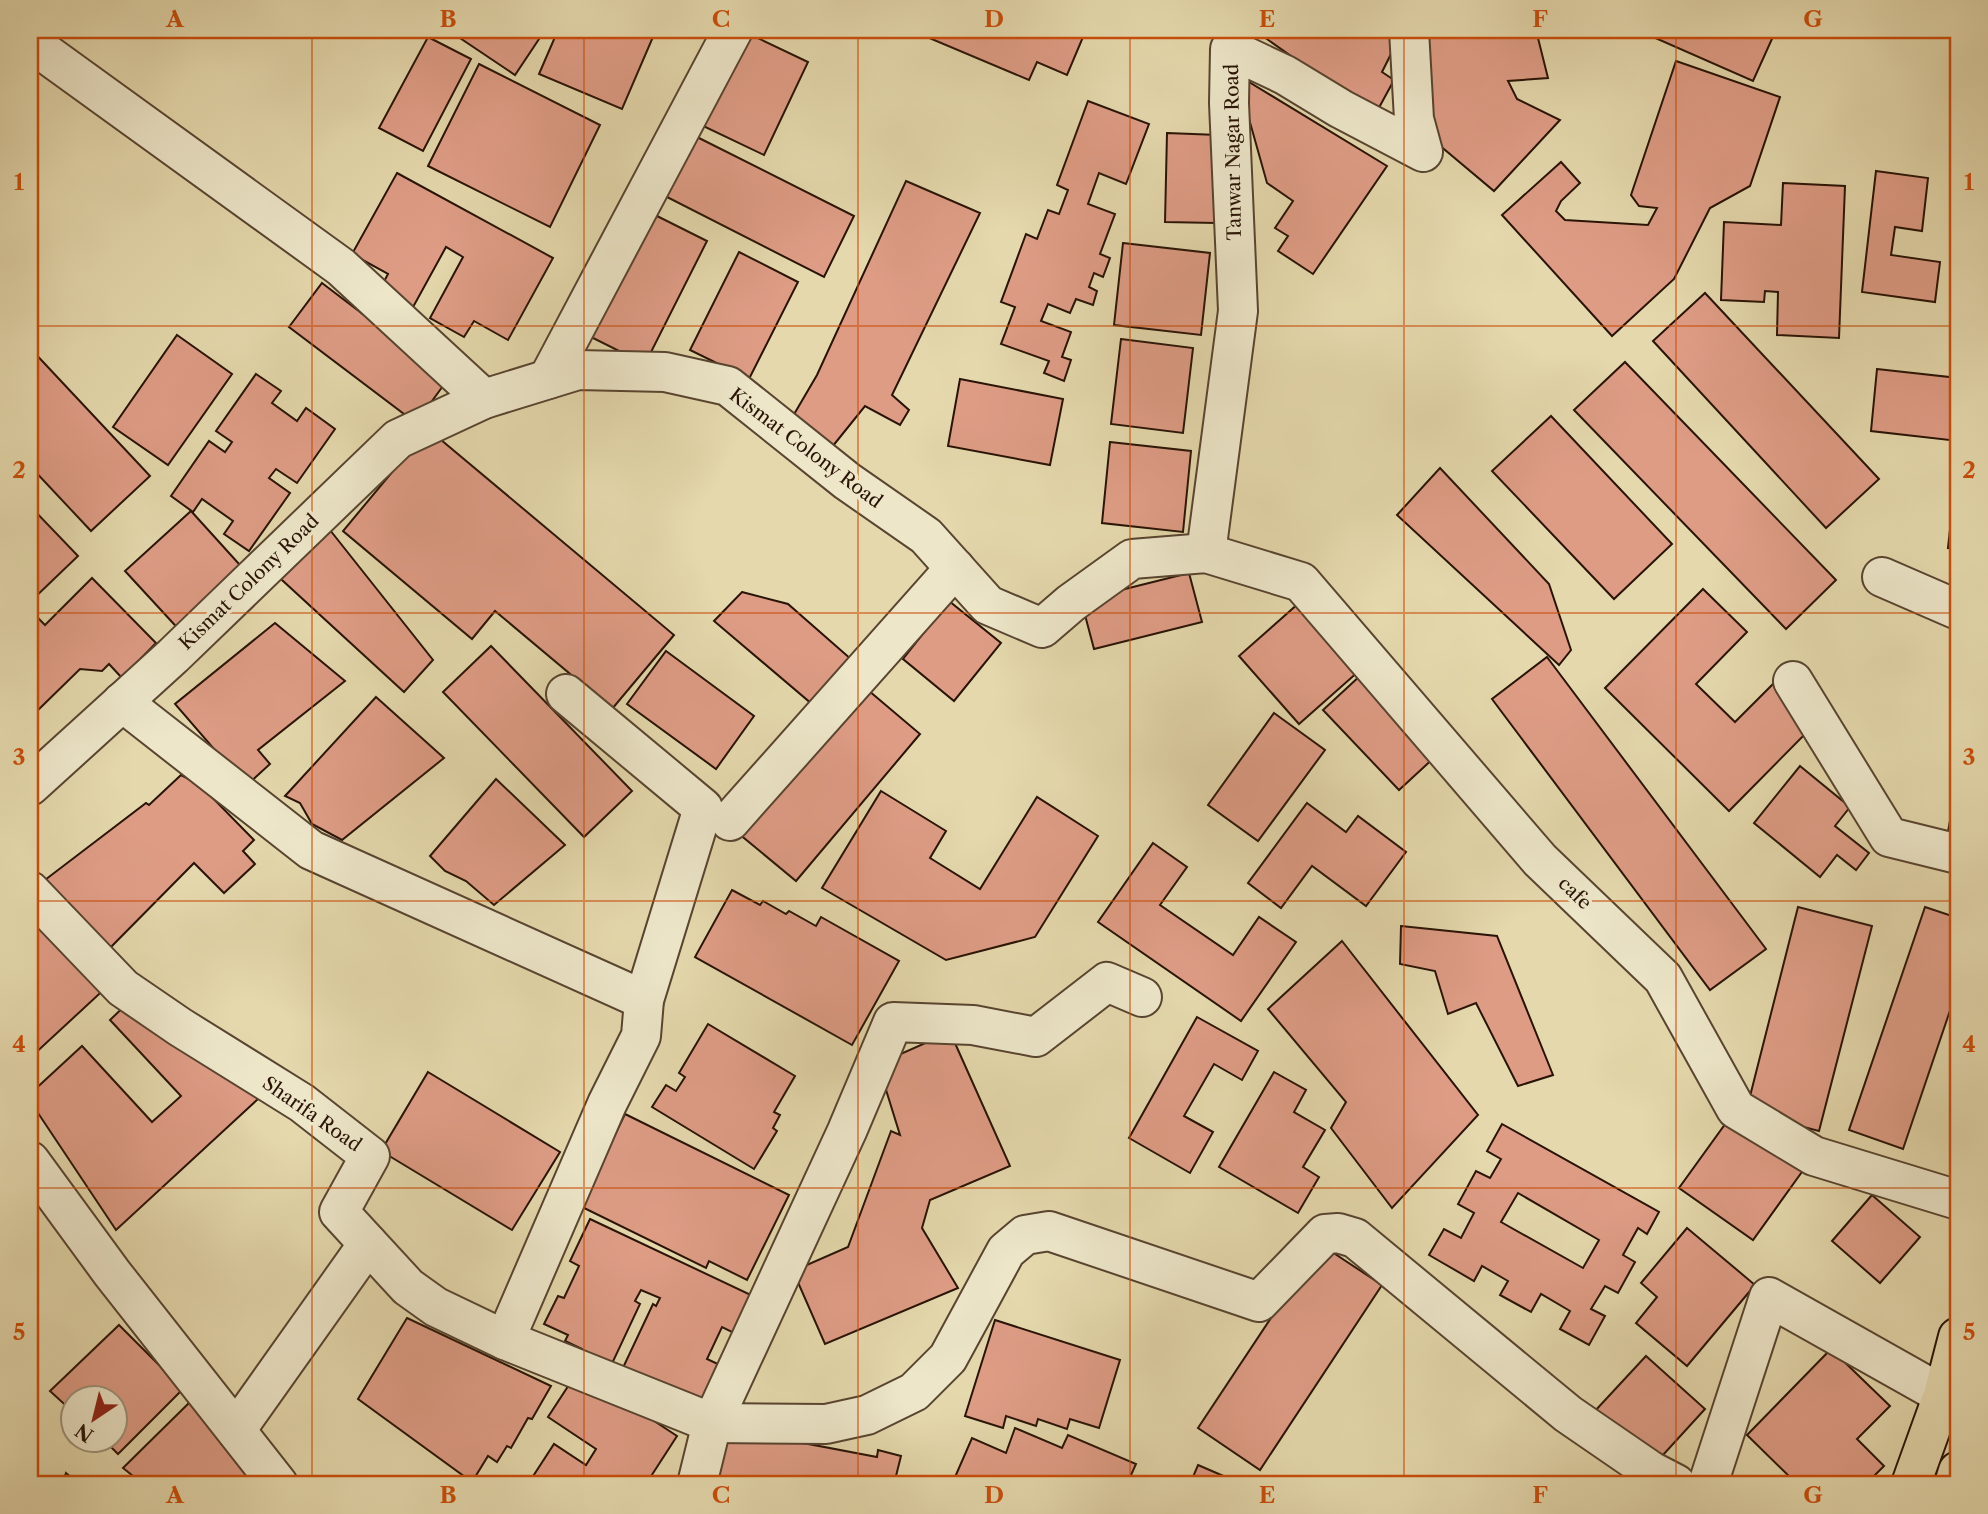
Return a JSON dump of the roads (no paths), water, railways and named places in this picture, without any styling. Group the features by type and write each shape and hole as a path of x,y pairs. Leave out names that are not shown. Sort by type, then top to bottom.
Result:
{"main road":[{"path":"1911,1484 1951,1406 1958,1337"},
{"path":"1954,1484 1958,1471"}],"street":[{"path":"548,379 733,30"},
{"name":"Tanwar Nagar Road","path":"1206,553 1238,312 1229,103 1230,49 1285,75 1341,109 1423,152 1414,118 1409,30"},
{"path":"30,43 341,267 484,399"},
{"name":"Kismat Colony Road","path":"30,786 215,615 398,439 484,399 578,370 665,372 728,386 847,481 926,536 988,605 1042,628 1071,603 1132,559 1206,553"},
{"name":"cafe","path":"1206,553 1301,582 1540,860 1664,978 1736,1109 1814,1156 1958,1200"},
{"path":"730,821 955,568"},
{"path":"1882,577 1958,610"},
{"path":"1793,681 1889,837 1958,854"},
{"path":"505,1340 607,1104 641,1036 644,1000 704,808 566,694"},
{"path":"122,702 311,850 644,1000"},
{"name":"Sharifa Road","path":"30,891 123,988 302,1103 370,1156 339,1212 408,1287 436,1307 505,1340 712,1423"},
{"path":"697,1484 712,1423 847,1131 893,1022 973,1025 1036,1037 1107,982 1142,997"},
{"path":"30,1161 113,1273 278,1484"},
{"path":"712,1423 825,1424 867,1415 914,1392 948,1358 1006,1251 1025,1235 1049,1231 1259,1302 1325,1234 1338,1233 1354,1238 1364,1245 1568,1414 1651,1471 1676,1484"},
{"path":"236,1430 368,1244"},
{"path":"1708,1484 1769,1297 1951,1406"}]}
